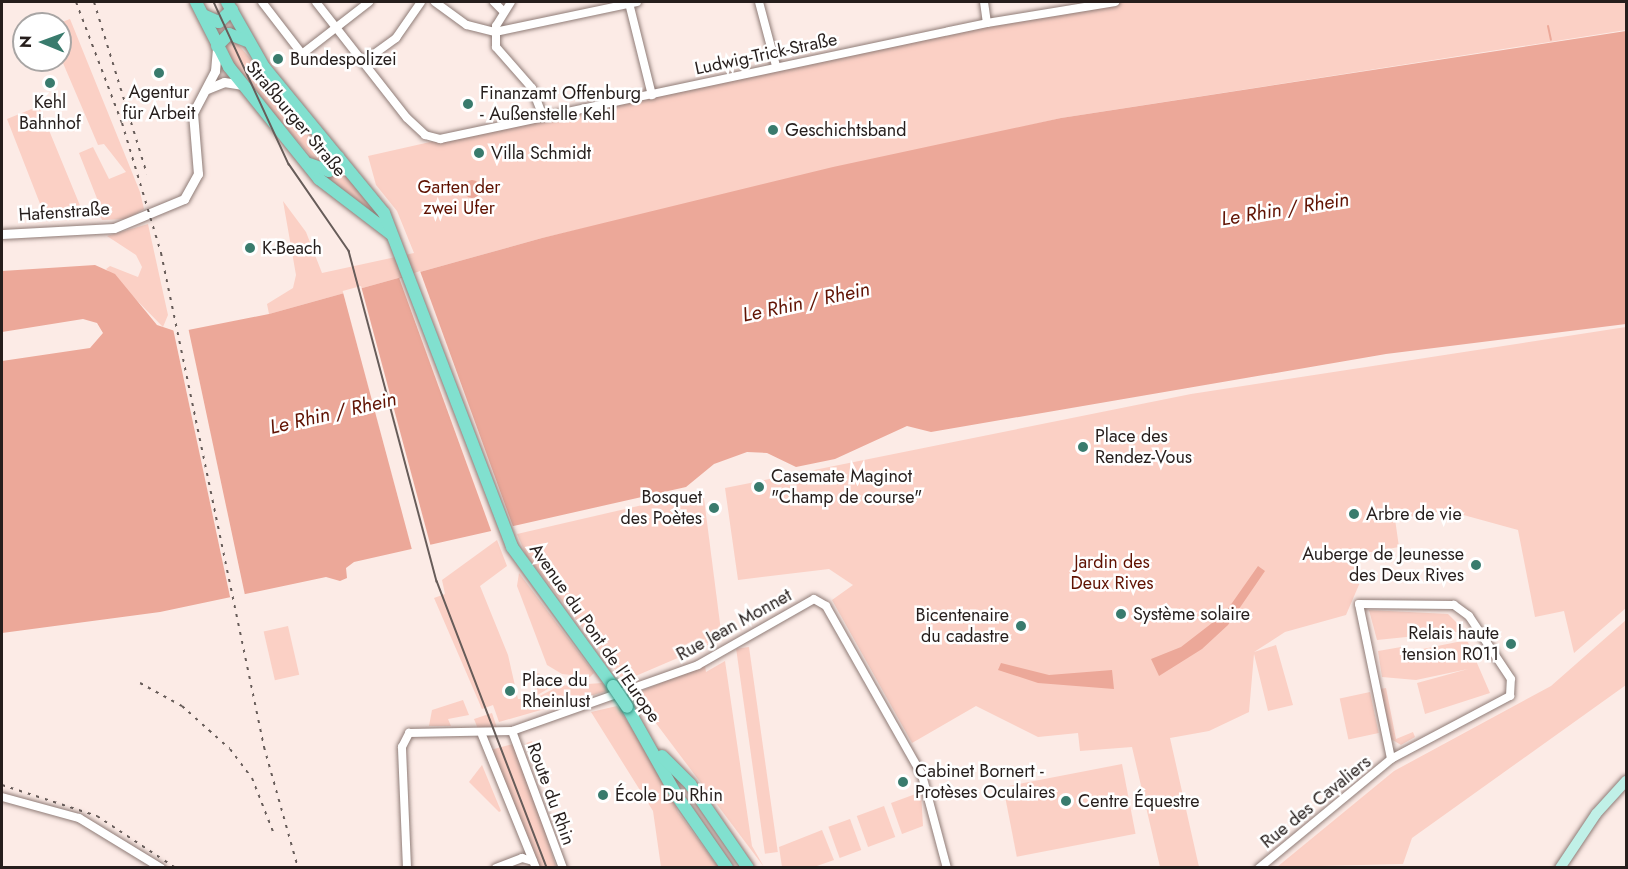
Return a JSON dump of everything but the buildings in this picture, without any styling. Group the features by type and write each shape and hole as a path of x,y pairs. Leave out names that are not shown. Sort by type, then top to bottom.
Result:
{"main road":[{"name":"Straßburger Straße","path":"196,2 217,46 243,85 324,185 394,237"},
{"name":"Straßburger Straße","path":"230,6 248,42 384,213 456,400"},
{"path":"202,14 219,22 230,6"},
{"path":"217,46 229,34 248,42"},
{"path":"306,163 329,171 338,157"},
{"name":"Avenue du Pont de l'Europe","path":"456,400 508,536 522,565 613,686 655,750 677,796 727,867"},
{"name":"Avenue du Pont de l'Europe","path":"655,750 690,784 748,867"},
{"path":"1560,867 1596,814 1626,781"}],"street":[{"path":"262,2 302,54 369,2"},
{"path":"316,2 363,62 396,38 421,2"},
{"path":"435,2 474,28 495,32 633,2 652,95"},
{"path":"494,2 504,12"},
{"path":"511,2 495,32 498,53 532,88 543,117"},
{"path":"759,2 776,66"},
{"path":"984,2 987,23"},
{"name":"Ludwig-Trick-Straße","path":"363,62 425,135 453,137 776,66 987,23 1115,2"},
{"name":"Hafenstraße","path":"2,234 114,228 184,199 198,174 192,120 207,89 217,46"},
{"path":"207,89 224,82 243,85"},
{"name":"Rue Jean Monnet","path":"406,867 402,747 409,733 482,735 512,731 680,673 818,600 922,775 946,867"},
{"name":"Rue des Cavaliers","path":"1259,867 1391,759 1510,696 1513,683 1464,611 1443,603 1363,600 1359,609 1391,759"},
{"name":"Route du Rhin","path":"512,731 563,867"},
{"path":"482,735 535,864"},
{"path":"2,797 79,818 161,867"},
{"path":"496,867 522,858 535,864"}],"green space":[{"name":"Garten der zwei Ufer","path":"1111,2 1626,2 1626,30 1061,118 542,238 269,314 267,304 293,288 296,275 283,201 306,232 322,273 414,253 397,211 376,185 368,156 585,107"},
{"path":"72,24 140,192 144,209 127,219 102,220 94,203 98,201 79,153 93,147 109,179 126,172 104,144 98,145 67,72 72,72"},
{"path":"225,40 236,42 291,106 333,157 331,166 318,164 252,89 231,62"},
{"path":"39,106 81,208 86,207 83,216 44,214 7,119"},
{"path":"341,168 377,213 376,214 324,176"},
{"path":"148,224 168,315 163,327 106,269 110,266 138,277 142,267 136,255 107,236"},
{"name":"Jardin des Deux Rives","path":"1626,327 1626,608 1574,653 1564,611 1535,617 1518,530 1449,511 1395,519 1399,547 1355,555 1361,580 1346,615 1285,632 1254,652 1276,645 1293,705 1268,711 1254,654 1249,712 1209,731 1170,738 1199,867 1160,867 1132,747 1080,751 1078,733 1038,737 976,706 912,743 832,600 853,585 829,569 738,580 725,488 1191,394"},
{"path":"703,491 722,639 624,681 526,555 517,534"},
{"path":"497,540 507,566 480,586 508,655 518,699 534,699 559,686 602,683 607,691 499,722 493,705 482,709 434,598 445,594 442,580"},
{"path":"519,573 594,673 590,677 562,674 547,665 517,586"},
{"path":"1369,610 1448,614 1465,631 1377,640"},
{"path":"1626,620 1626,685 1412,838 1403,864 1277,867 1394,771 1551,686"},
{"path":"288,626 299,675 275,680 264,632"},
{"path":"1467,640 1490,693 1425,714 1417,683 1468,669 1416,680 1382,677 1378,651 1407,646 1408,652"},
{"path":"749,647 778,852 765,854 736,649"},
{"path":"725,661 752,846 764,867 637,698 642,698 641,691 705,665 706,672"},
{"path":"538,673 558,683 534,697 536,675"},
{"path":"1386,688 1396,739 1413,732 1415,737 1401,745 1391,739 1380,689"},
{"path":"1370,692 1379,733 1348,740 1340,698"},
{"path":"463,700 469,715 448,719 451,726 429,726 432,710"},
{"path":"617,706 662,774 678,812 718,867 661,867 653,811 591,712"},
{"path":"492,713 497,728 478,729 474,719"},
{"path":"532,741 544,775 538,777 526,743"},
{"path":"513,744 530,782 556,867 539,867 490,750"},
{"name":"Centre Équestre","path":"1122,764 1136,834 1017,857 1003,787"},
{"path":"482,765 501,811 499,812 469,782"},
{"path":"921,792 923,826 902,834 891,803"},
{"path":"884,806 895,837 868,847 857,816"},
{"path":"850,819 861,850 840,858 828,827"},
{"path":"822,830 834,860 814,867 782,867 779,847"}],"water":[{"name":"Le Rhin / Rhein","path":"1626,31 1626,324 1386,354 931,432 907,426 835,459 796,467 767,453 747,452 714,464 686,487 354,562 346,568 347,578 340,581 326,577 160,612 2,633 2,361 90,348 103,333 97,323 83,319 2,332 2,271 95,265 115,274 157,325 178,332 269,314 542,238 833,167 1061,118"},
{"path":"472,180 478,183 481,189 478,195 472,198 466,195 463,189 466,183"},
{"path":"1258,566 1265,571 1228,625 1202,649 1159,676 1151,659 1181,647 1225,613"},
{"path":"1001,663 1049,675 1112,670 1114,689 1038,683 998,670"}],"pier":[{"path":"420,271 514,530 494,538 399,279"},
{"path":"361,286 431,549 413,554 343,291"},
{"path":"188,327 245,597 231,600 173,330"}],"waterway":[{"path":"1548,26 1551,40"}],"tram line":[{"path":"214,2 289,164 349,251 437,581 547,868"}],"railway":[{"path":"76,2 122,123 161,253 264,747 298,868"},
{"path":"94,2 147,174"},
{"path":"140,683 182,706 230,749 252,778 274,834"},
{"path":"2,785 97,816 176,868"}],"place":[{"name":"Bundespolizei","path":"278,59"},
{"name":"Agentur für Arbeit","path":"159,73"},
{"name":"Kehl Bahnhof","path":"50,83"},
{"name":"Finanzamt Offenburg - Außenstelle Kehl","path":"468,104"},
{"name":"Geschichtsband","path":"773,130"},
{"name":"Villa Schmidt","path":"479,153"},
{"name":"K-Beach","path":"250,248"},
{"name":"Place des Rendez-Vous","path":"1083,447"},
{"name":"Casemate Maginot \"Champ de course\"","path":"759,487"},
{"name":"Bosquet des Poètes","path":"714,508"},
{"name":"Arbre de vie","path":"1354,514"},
{"name":"Auberge de Jeunesse des Deux Rives","path":"1476,565"},
{"name":"Système solaire","path":"1121,614"},
{"name":"Bicentenaire du cadastre","path":"1021,626"},
{"name":"Relais haute tension R011","path":"1511,644"},
{"name":"Place du Rheinlust","path":"510,691"},
{"name":"Cabinet Bornert - Protèses Oculaires","path":"903,782"},
{"name":"École Du Rhin","path":"603,795"},
{"name":"Centre Équestre","path":"1066,801"}]}
